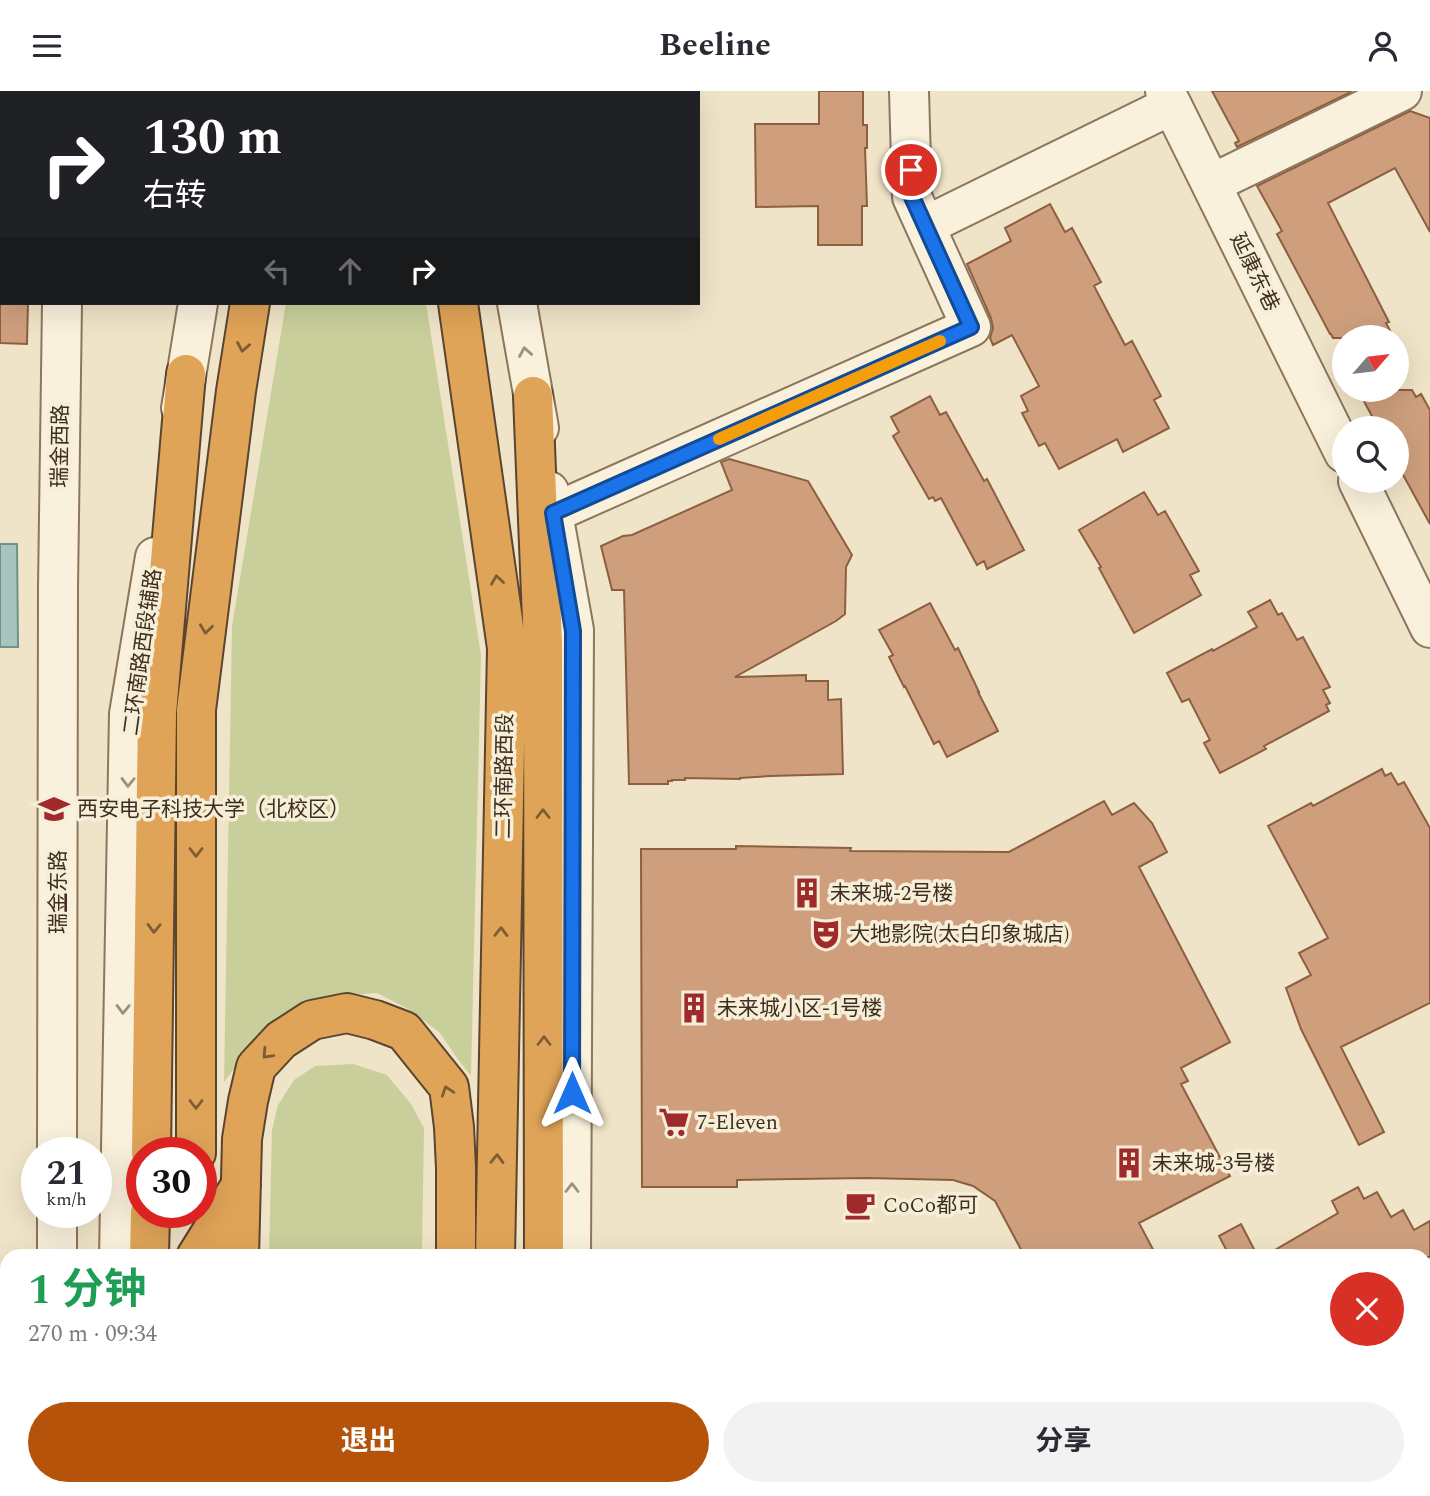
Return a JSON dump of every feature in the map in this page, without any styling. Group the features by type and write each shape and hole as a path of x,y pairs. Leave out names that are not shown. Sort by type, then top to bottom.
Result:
{"highway":[{"path":"196,1137 196,711 236,391 250,305"},
{"name":"二环南路西段","path":"458,305 468,371 525,646 495,1249"},
{"path":"151,1137 157,713 186,374"},
{"path":"157,713 236,391"},
{"path":"533,395 525,646 544,1249"},
{"path":"239,1249 242,1139 256,1067 281,1040 312,1020 346,1013 404,1031 449,1087 456,1168 456,1249"},
{"path":"456,1168 492,1249"},
{"path":"200,1249 241,1185"},
{"path":"149,1249 150,1228"},
{"path":"196,1228 196,1249"}],"street":[{"path":"553,513 971,327 912,197 909,91"},
{"path":"1211,184 1402,91"},
{"path":"925,226 1169,98"},
{"name":"延康东巷","path":"1169,98 1332,429"},
{"name":"瑞金西路","path":"58,589 62,305"},
{"name":"二环南路西段辅路","path":"119,1249 129,713 198,305"},
{"path":"517,305 573,631 571,1249"},
{"path":"1364,493 1430,628"},
{"name":"瑞金东路","path":"57,1137 58,589"},
{"path":"57,1228 57,1249"}],"green space":[{"path":"286,305 426,305 481,655 471,1076 440,1033 410,1010 377,993 335,996 254,1043 224,1082 232,626"},
{"path":"353,1064 387,1075 411,1104 424,1128 422,1249 269,1249 272,1130 278,1105 294,1080 315,1066"}],"water":[{"path":"0,544 17,544 18,647 0,647"}],"building":[{"path":"819,91 863,91 863,125 867,125 867,206 862,206 862,245 818,245 818,206 756,207 755,124 819,124"},
{"path":"1212,91 1351,92 1237,147 1235,143 1239,141"},
{"path":"1410,111 1430,118 1430,232 1395,168 1328,203 1389,322 1387,325 1332,325 1332,336 1330,334 1277,234 1282,231 1257,186"},
{"path":"1050,204 1065,232 1072,228 1101,282 1094,286 1125,345 1132,341 1161,396 1154,400 1169,428 1123,452 1117,439 1059,469 1045,443 1039,446 1022,413 1028,411 1021,396 1039,386 1012,335 993,345 990,338 993,328 991,318 967,264 1011,241 1005,228"},
{"path":"0,305 28,305 27,344 0,343"},
{"path":"1409,390 1412,390 1416,397 1421,394 1430,410 1430,524 1409,486 1409,416 1372,416 1365,403 1409,403"},
{"path":"930,396 940,415 946,412 984,481 987,479 1024,550 987,569 984,561 977,565 941,498 935,501 933,497 929,499 893,436 899,432 891,417"},
{"path":"729,459 808,481 852,555 846,567 845,614 735,677 806,675 806,681 828,681 828,700 841,699 843,774 740,779 685,778 668,781 668,784 629,784 624,590 612,590 601,546 732,490 721,462"},
{"path":"1144,492 1158,515 1165,511 1199,571 1190,575 1201,595 1134,633 1079,530"},
{"path":"1270,600 1278,615 1282,613 1297,640 1303,637 1330,687 1323,690 1330,703 1326,705 1329,711 1220,773 1204,743 1210,740 1189,699 1182,702 1167,673 1257,627 1248,612"},
{"path":"930,603 955,650 958,648 998,731 947,757 939,741 934,744 889,657 893,655 879,630"},
{"path":"1382,769 1385,776 1391,773 1398,785 1404,782 1430,828 1430,1003 1341,1047 1384,1132 1359,1145 1301,1029 1286,988 1311,975 1299,953 1328,938 1268,826 1311,803 1313,806"},
{"path":"1104,801 1112,815 1134,803 1152,823 1167,852 1139,867 1230,1042 1181,1068 1188,1081 1181,1084 1230,1176 1139,1223 1153,1249 1021,1249 995,1201 973,1186 953,1180 737,1180 737,1187 642,1187 641,849 736,849 736,846 851,848 850,851 1009,852"},
{"path":"1358,1187 1364,1199 1377,1192 1391,1217 1403,1210 1414,1230 1430,1221 1430,1249 1277,1249 1338,1213 1332,1201"},
{"path":"1241,1224 1254,1249 1226,1249 1219,1236"}],"slow traffic":[{"path":"719,439 940,341"}],"place":[{"name":"西安电子科技大学（北校区）","path":"54,809"},
{"name":"未来城-2号楼","path":"807,893"},
{"name":"大地影院(太白印象城店)","path":"826,934"},
{"name":"未来城小区-1号楼","path":"694,1008"},
{"name":"7-Eleven","path":"674,1122"},
{"name":"未来城-3号楼","path":"1129,1163"},
{"name":"CoCo都可","path":"860,1205"}],"route":[{"path":"572,1093 573,631 553,513 971,327 912,197 911,170"}]}
